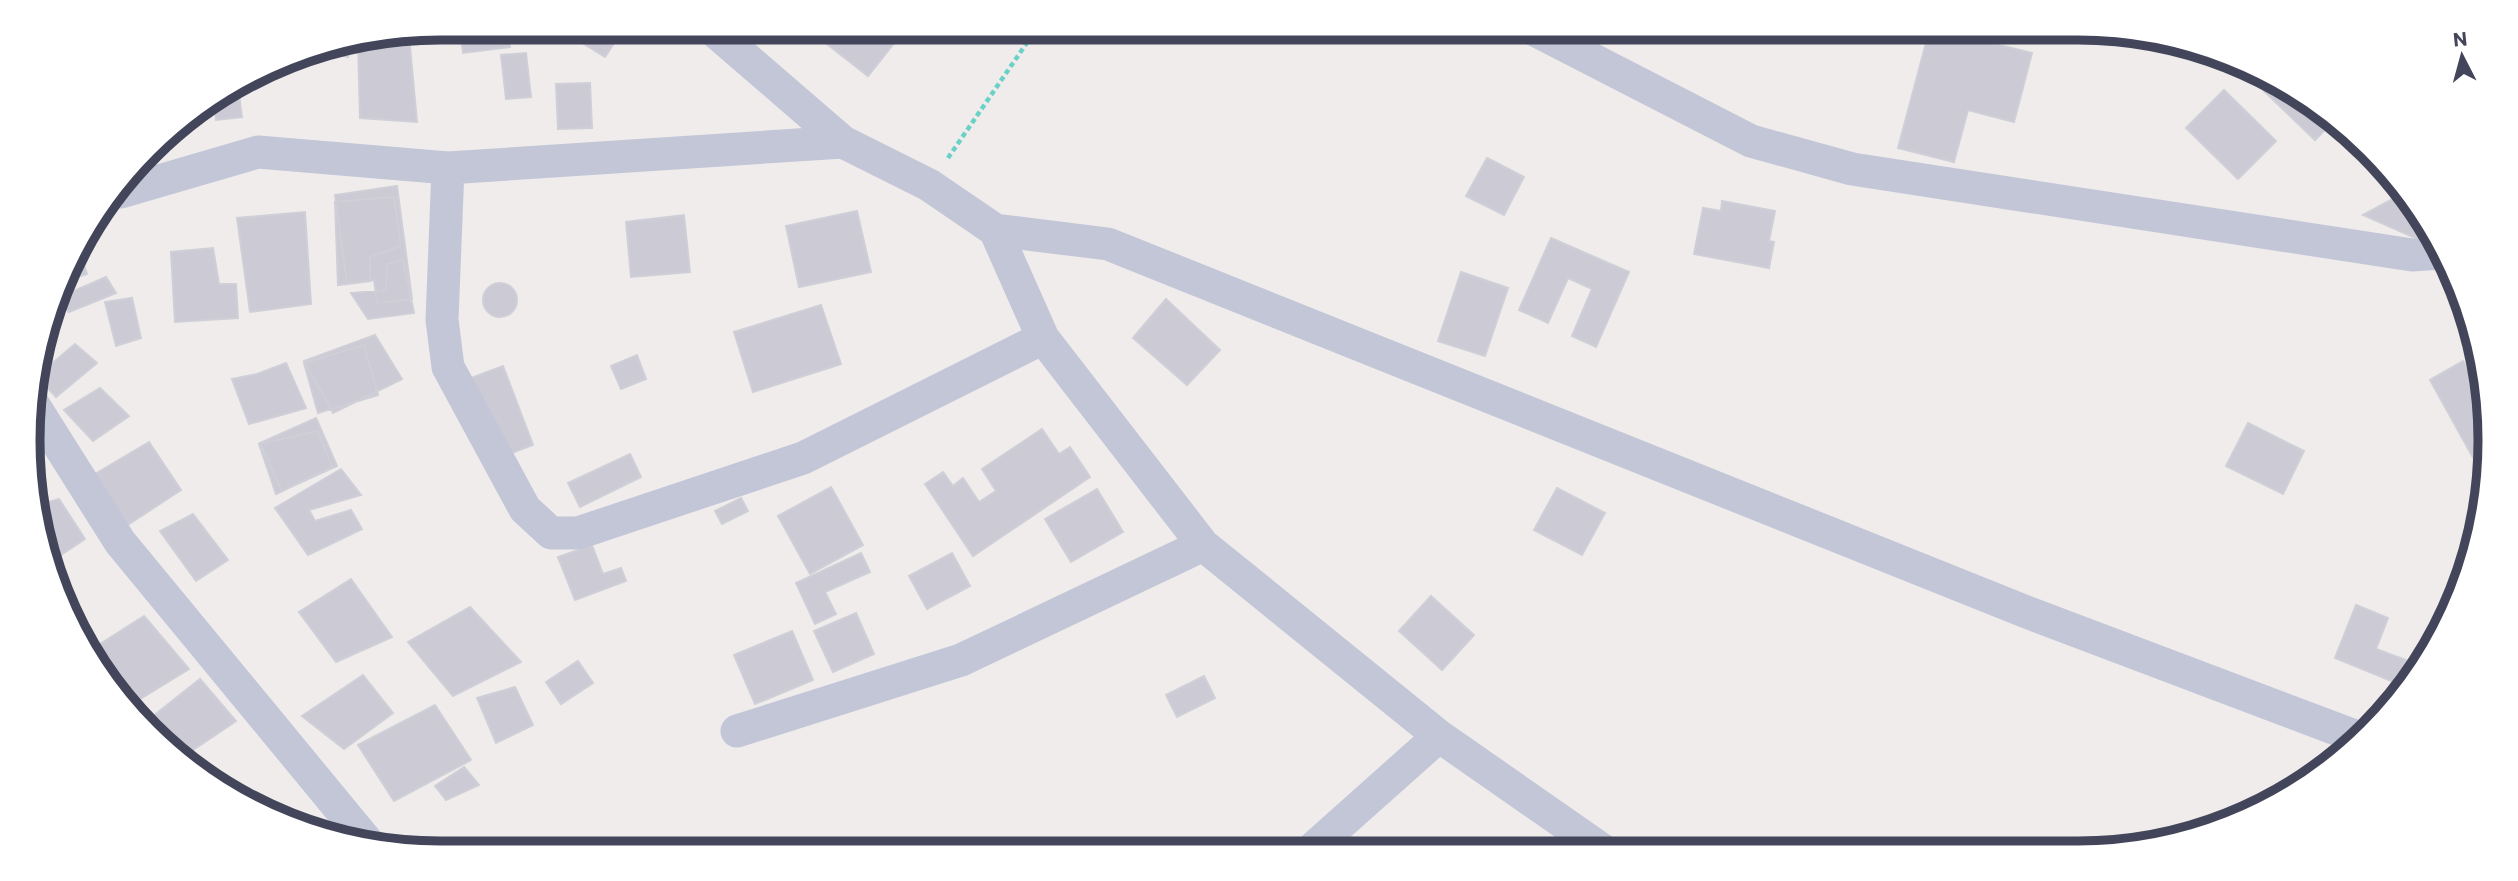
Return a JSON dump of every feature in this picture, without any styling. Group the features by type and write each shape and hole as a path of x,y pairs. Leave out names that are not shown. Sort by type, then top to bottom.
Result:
{"street":[{"path":"725,40 843,142 929,185 995,230 1108,244 2024,611 2349,734"},
{"path":"1554,40 1751,141 1852,169 2412,256 2431,254"},
{"path":"129,190 258,152 448,168 843,142"},
{"path":"448,168 442,320 448,367 525,509 551,533 578,534 803,458 1043,338"},
{"path":"995,230 1043,338 1203,545 1440,736 1591,841"},
{"path":"41,417 120,542 359,832"},
{"path":"737,731 961,660 1203,545"},
{"path":"1321,841 1440,736"}],"path":[{"path":"929,185 1029,40"}],"building":[{"path":"461,40 509,40 510,47 463,53"},
{"path":"577,40 616,40 605,57"},
{"path":"830,40 896,40 868,76 827,44"},
{"path":"1927,40 1979,40 2032,53 2014,122 1968,110 1954,162 1898,148"},
{"path":"410,42 417,122 360,118 358,49"},
{"path":"350,51 348,57 337,54"},
{"path":"526,53 531,97 506,99 501,55"},
{"path":"590,83 592,128 558,129 556,84"},
{"path":"2267,88 2278,94 2327,128 2315,140 2264,91"},
{"path":"2224,90 2276,141 2238,179 2186,128"},
{"path":"239,95 242,117 216,120 215,110"},
{"path":"1487,158 1524,177 1504,215 1466,196"},
{"path":"397,186 412,299 377,303 374,280 347,284 335,195"},
{"path":"394,197 401,246 370,257 370,281 338,285 335,202"},
{"path":"2395,198 2422,237 2413,237 2363,215"},
{"path":"1722,201 1775,211 1769,241 1774,242 1769,268 1694,254 1703,208 1721,211"},
{"path":"857,211 871,272 799,287 786,226"},
{"path":"305,212 311,304 250,312 237,218"},
{"path":"684,215 690,272 631,277 626,222"},
{"path":"1551,238 1629,272 1596,347 1572,336 1592,289 1568,278 1548,323 1519,310"},
{"path":"213,248 219,284 236,284 238,318 175,322 171,252"},
{"path":"403,260 414,313 368,319 351,293 386,290 387,264"},
{"path":"83,262 87,274 75,278"},
{"path":"1461,272 1508,288 1485,356 1438,341"},
{"path":"106,277 116,293 69,312 64,305 68,293"},
{"path":"500,283 512,288 517,300 512,312 500,317 488,312 483,300 488,288"},
{"path":"132,298 141,338 116,346 105,302"},
{"path":"1166,299 1220,350 1187,385 1133,338"},
{"path":"821,305 841,364 753,392 734,332"},
{"path":"375,335 402,379 333,413 304,361"},
{"path":"75,344 97,363 56,397 45,384 47,367"},
{"path":"364,345 378,395 318,413 304,363"},
{"path":"637,355 646,379 621,389 611,366"},
{"path":"2463,361 2472,376 2477,414 2477,465 2430,380"},
{"path":"286,363 306,408 249,424 232,379 257,374"},
{"path":"503,366 533,445 501,457 471,378"},
{"path":"100,388 129,416 93,441 64,410"},
{"path":"316,418 337,466 282,491 260,443"},
{"path":"2248,423 2304,451 2283,494 2226,466"},
{"path":"1042,429 1059,454 1070,447 1090,477 973,556 925,484 943,472 953,486 963,478 979,502 996,491 982,469"},
{"path":"318,431 332,467 276,494 259,444"},
{"path":"149,442 181,490 126,526 95,474"},
{"path":"630,454 641,477 580,507 568,483"},
{"path":"341,469 361,495 309,510 315,521 351,510 362,529 308,555 275,508"},
{"path":"831,487 863,545 810,574 778,516"},
{"path":"1557,488 1605,513 1582,555 1534,530"},
{"path":"1097,489 1123,532 1071,562 1045,519"},
{"path":"741,498 748,511 722,524 715,511"},
{"path":"59,499 85,539 58,557 48,519 46,503"},
{"path":"193,514 228,560 196,581 160,531"},
{"path":"592,545 603,574 621,568 626,581 575,600 558,557"},
{"path":"861,553 870,572 825,592 836,614 815,624 796,583"},
{"path":"952,553 970,586 927,609 909,576"},
{"path":"351,579 392,637 336,662 299,612"},
{"path":"1431,596 1474,635 1442,670 1399,631"},
{"path":"2356,605 2388,618 2376,649 2406,660 2396,683 2335,658"},
{"path":"470,607 521,662 453,696 408,642"},
{"path":"856,613 874,654 833,672 814,631"},
{"path":"144,616 189,669 137,701 97,646"},
{"path":"792,631 813,680 755,704 734,655"},
{"path":"578,661 593,683 561,704 546,682"},
{"path":"363,675 393,713 344,749 302,716"},
{"path":"1204,676 1215,698 1177,717 1166,695"},
{"path":"200,679 236,721 190,752 151,717"},
{"path":"515,687 533,725 496,743 477,698"},
{"path":"435,705 471,760 394,801 358,745"},
{"path":"464,767 479,785 446,800 435,786"}]}
